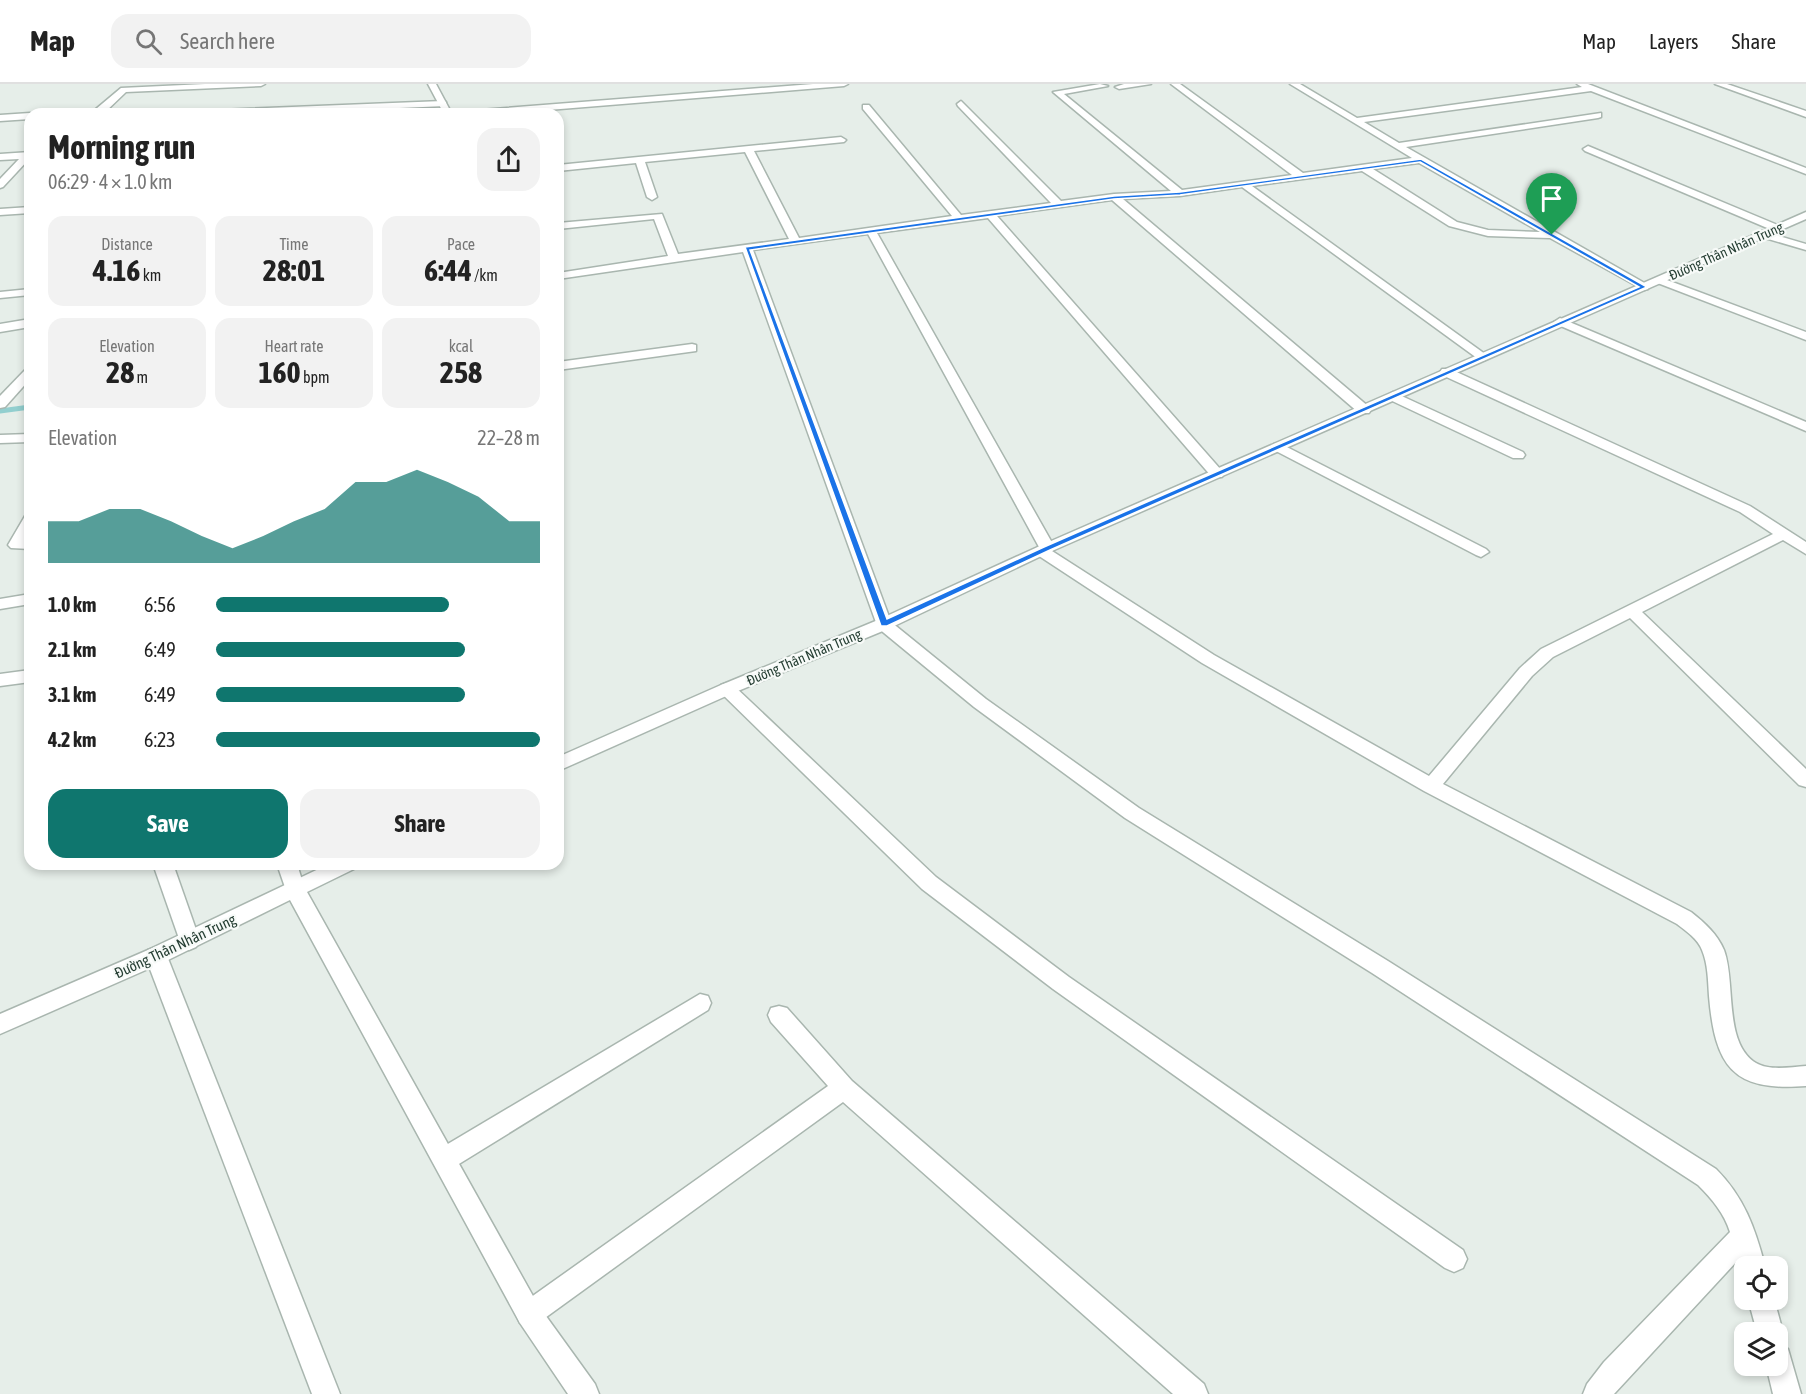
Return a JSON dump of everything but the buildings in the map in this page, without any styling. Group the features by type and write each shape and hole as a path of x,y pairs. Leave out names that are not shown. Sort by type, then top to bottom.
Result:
{"street":[{"path":"104,108 124,90 261,84"},
{"path":"432,84 445,108"},
{"path":"745,84 753,91"},
{"path":"542,108 844,84"},
{"path":"1119,87 1147,84"},
{"path":"1175,84 1300,176"},
{"path":"1294,84 1421,160 1644,287"},
{"path":"1581,84 1806,171"},
{"path":"1719,84 1806,114"},
{"path":"1104,86 1057,92 1180,193"},
{"path":"1355,121 1593,88"},
{"path":"344,108 443,104"},
{"path":"961,104 1059,205"},
{"path":"866,107 959,219"},
{"path":"0,118 24,116"},
{"path":"1398,146 1598,116"},
{"path":"564,167 841,140"},
{"path":"748,149 796,242"},
{"path":"1588,149 1806,247"},
{"path":"0,157 24,155"},
{"path":"0,185 24,160"},
{"path":"640,160 652,196"},
{"path":"564,275 1114,197 1180,193 1421,160"},
{"path":"1364,168 1453,224 1466,229 1488,234 1552,235"},
{"path":"1243,184 1481,357"},
{"path":"1114,197 1364,410"},
{"path":"0,212 24,210"},
{"path":"990,214 1217,474"},
{"name":"Đường Thân Nhân Trung","path":"564,761 727,689 884,624 1044,550 1806,215"},
{"path":"564,225 658,216 674,258"},
{"path":"871,231 1044,550 1208,659 1431,786 1684,918 1710,943 1715,957 1723,1020 1728,1041 1737,1058 1750,1072 1760,1076 1780,1078 1806,1076"},
{"path":"747,249 884,624 980,703 1132,813 1380,967 1707,1177 1731,1202 1749,1256"},
{"path":"1659,280 1806,336"},
{"path":"0,295 24,293"},
{"path":"1560,322 1806,427"},
{"path":"0,328 24,324"},
{"path":"564,365 692,348"},
{"path":"1446,372 1745,509 1806,549"},
{"path":"0,404 24,378"},
{"path":"1394,396 1518,455"},
{"path":"0,439 24,438"},
{"path":"1279,447 1481,552"},
{"path":"24,530 16,545 24,544"},
{"path":"1431,786 1519,680 1546,653 1784,534"},
{"path":"0,604 24,600"},
{"path":"1632,611 1806,780"},
{"path":"0,680 24,677"},
{"path":"727,689 929,883 1061,983 1454,1259"},
{"path":"165,870 189,941"},
{"path":"289,870 295,890 529,1314 585,1394"},
{"name":"Đường Thân Nhân Trung","path":"0,1024 189,941 335,870"},
{"path":"156,956 326,1394"},
{"path":"445,1159 700,1003"},
{"path":"779,1015 844,1088 1194,1394"},
{"path":"529,1314 844,1088"},
{"path":"1597,1394 1614,1372 1744,1235"},
{"path":"1782,1376 1787,1394"}],"waterway":[{"path":"0,411 24,408"}],"route":[{"path":"1421,160 1552,235 1644,287 1047,548 884,624 747,249 1114,197 1180,193 1421,160"}]}
